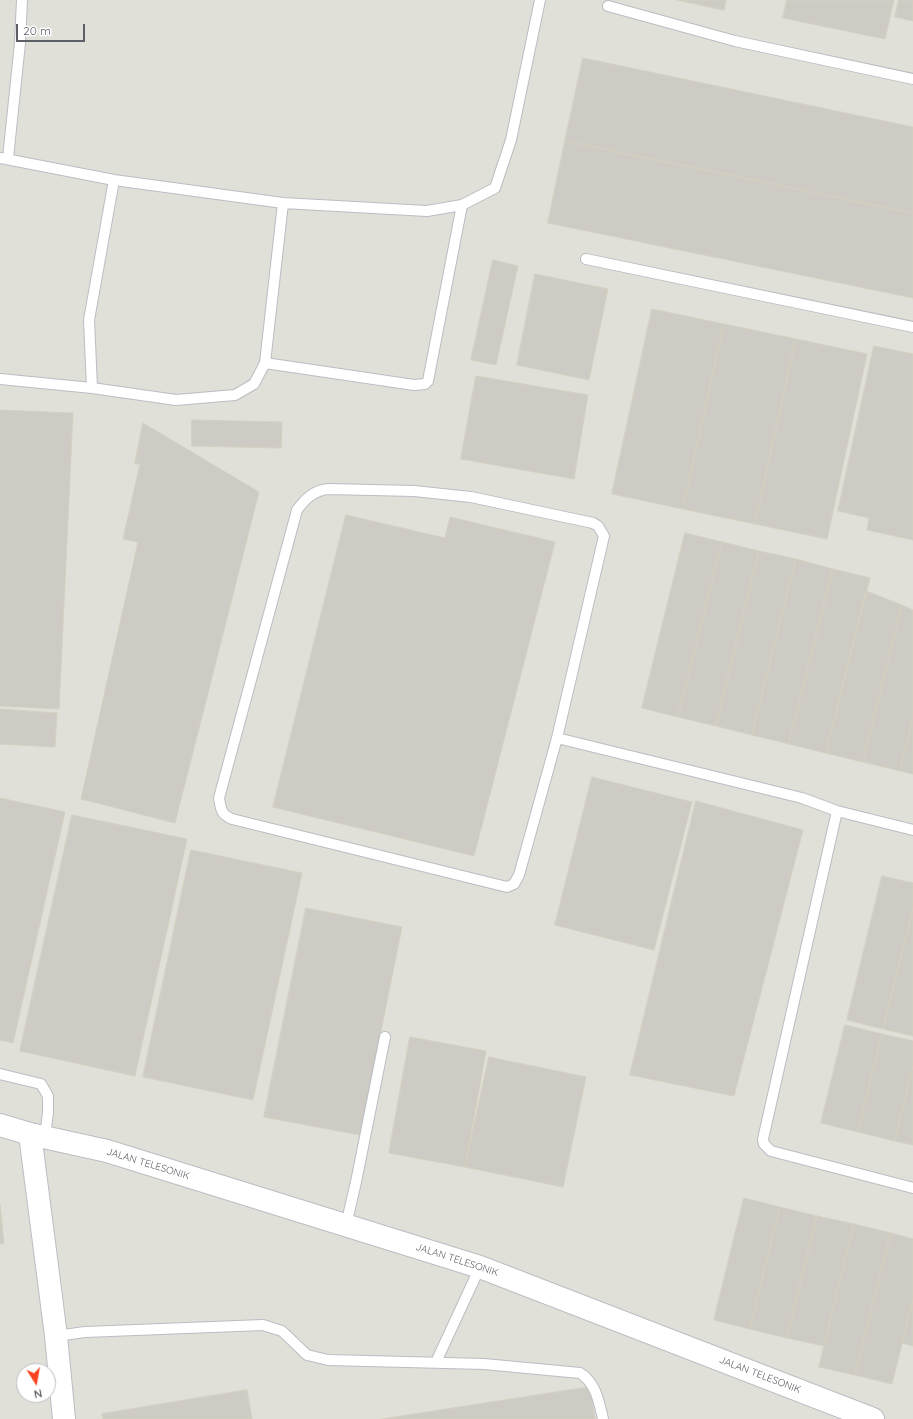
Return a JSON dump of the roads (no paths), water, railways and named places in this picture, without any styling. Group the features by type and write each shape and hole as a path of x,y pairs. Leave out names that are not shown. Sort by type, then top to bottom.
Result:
{"street":[{"name":"JALAN TELESONIK","path":"0,1125 107,1151 480,1267 873,1419"},
{"path":"38,1135 64,1419"}],"lane":[{"path":"22,0 20,43 4,158 114,180 283,203 427,211 462,205 495,188 511,140 540,0"},
{"path":"608,6 735,41 913,79"},
{"path":"92,388 89,320 114,180"},
{"path":"0,379 92,388 176,400 235,395 254,384 265,363 283,203"},
{"path":"265,363 414,385 425,384 428,380 462,205"},
{"path":"586,259 913,327"},
{"path":"329,489 414,491 471,497 586,522 598,526 604,536 557,738 519,875 514,884 507,887 225,816 221,808 219,798 297,510 307,498 322,490 329,489"},
{"path":"557,738 802,798 837,811 913,830"},
{"path":"837,811 762,1139 764,1144 771,1151 913,1188"},
{"path":"346,1225 385,1037"},
{"path":"0,1074 41,1084 48,1096 48,1112 38,1135"},
{"path":"436,1362 480,1267"},
{"path":"56,1336 85,1332 262,1325 282,1331 307,1355 328,1360 484,1364 580,1374 587,1377 591,1383 603,1419"}]}
